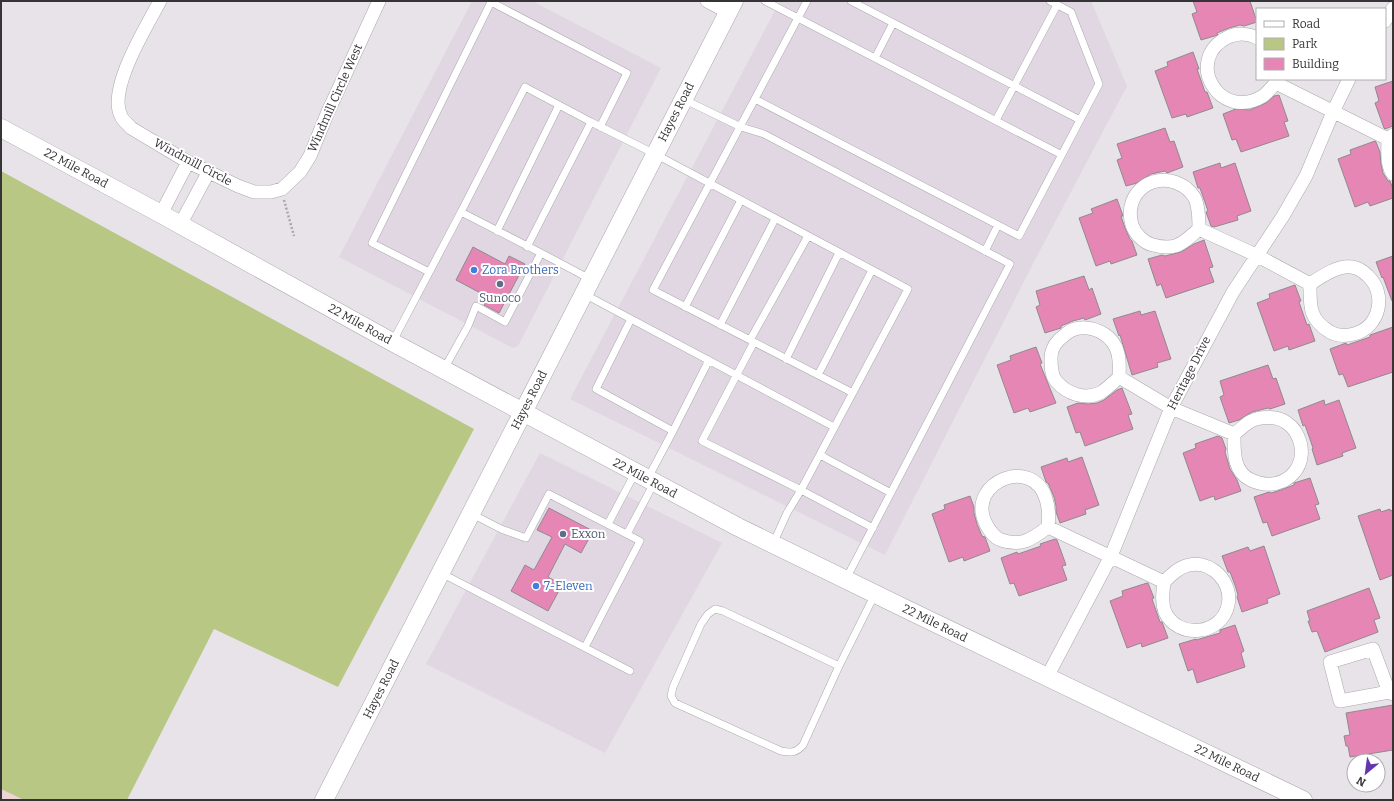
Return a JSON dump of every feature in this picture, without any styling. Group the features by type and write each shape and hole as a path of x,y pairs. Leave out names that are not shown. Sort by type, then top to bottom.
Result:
{"street":[{"name":"Windmill Circle","path":"160,1 128,63 122,78 118,107 121,118 131,128 208,173 254,192 271,192 282,189"},
{"path":"707,1 731,7"},
{"name":"Windmill Circle West","path":"282,189 300,172 310,156 377,2"},
{"name":"Hayes Road","path":"324,800 731,7"},
{"path":"1386,19 1393,8"},
{"path":"1256,37 1252,35 1235,34 1219,42 1210,54 1207,70 1210,83 1217,93 1231,101 1245,103 1263,96 1276,81 1333,112 1391,137 1387,154 1393,174"},
{"name":"Heritage Drive","path":"1047,677 1111,556 1171,408 1233,292 1283,216 1306,176 1333,112 1349,80"},
{"name":"22 Mile Road","path":"1,128 161,214 392,342 772,544 1304,800"},
{"path":"161,214 188,162"},
{"path":"180,225 208,173"},
{"path":"1166,180 1178,182 1191,192 1197,204 1199,229 1178,245 1165,248 1149,244 1138,236 1133,229 1130,218 1131,206 1134,197 1143,187 1152,182 1166,180"},
{"path":"1199,229 1256,255 1310,284"},
{"path":"1352,267 1363,271 1374,281 1380,298 1378,311 1372,324 1361,332 1347,336 1334,334 1320,325 1312,312 1310,284 1320,277 1338,269 1352,267"},
{"path":"1084,327 1097,329 1109,337 1116,347 1120,362 1119,377 1109,387 1099,393 1083,396 1070,393 1056,380 1051,368 1052,353 1057,342 1071,330 1084,327"},
{"path":"1119,377 1171,408 1234,434"},
{"path":"1267,417 1279,419 1292,426 1300,439 1302,452 1299,467 1285,481 1274,485 1261,484 1247,478 1239,468 1234,454 1234,434 1252,421 1267,417"},
{"path":"1017,476 1027,478 1038,485 1046,499 1049,515 1048,527 1038,535 1023,542 1011,543 998,538 989,530 982,516 983,499 991,486 1004,478 1017,476"},
{"path":"1048,527 1164,582"},
{"path":"1190,565 1203,565 1214,570 1224,581 1229,594 1228,605 1224,615 1219,622 1205,630 1192,631 1179,627 1170,620 1165,611 1162,596 1164,582 1175,572 1190,565"},
{"path":"1373,649 1391,693 1340,701 1330,662 1373,649"}],"lane":[{"path":"765,1 1062,155"},
{"path":"807,1 653,290 853,393"},
{"path":"851,1 1080,120"},
{"path":"429,272 372,243 491,2 627,73 600,127"},
{"path":"756,99 998,226 1020,236 1099,84 1071,12 1054,3 996,120"},
{"path":"875,58 893,23"},
{"path":"392,342 525,87 655,154 908,289 820,455 787,513 772,544"},
{"path":"683,99 741,126 764,134 1010,264 846,580"},
{"path":"497,231 559,105"},
{"path":"527,247 591,122"},
{"path":"686,307 741,200"},
{"path":"461,212 541,253 631,319 834,427"},
{"path":"720,325 775,219"},
{"path":"985,251 998,226"},
{"path":"808,236 752,341 737,375 702,441 801,490 872,528"},
{"path":"444,370 468,326 476,306 505,322 541,253"},
{"path":"786,359 840,253"},
{"path":"818,375 872,270"},
{"path":"631,319 596,389 673,431"},
{"path":"608,524 646,478 673,431 709,360"},
{"path":"820,455 891,493"},
{"path":"627,534 646,478"},
{"path":"471,513 501,529 526,538 549,494 640,541 585,647"},
{"path":"441,573 630,671"},
{"path":"839,666 723,611 715,610 708,614 702,624 673,686 671,696 675,703 781,751 789,753 797,751 802,745 875,594"}],"path":[{"path":"282,189 294,236"}],"shaded area":[{"path":"472,1 532,1 661,68 518,346 513,348 339,257"},
{"path":"780,1 1091,1 1127,86 1036,258 885,555 570,399"},
{"path":"540,453 722,543 605,753 426,664"},
{"path":"1,789 24,800 1,800"}],"green space":[{"path":"1,171 474,429 338,687 214,629 127,800 24,800 1,789"}],"building":[{"path":"1193,1 1250,1 1256,22 1229,28 1217,33 1218,35 1201,40 1192,14 1197,12"},
{"path":"1193,52 1205,92 1207,92 1213,108 1187,117 1186,114 1172,118 1155,71 1168,66 1167,62"},
{"path":"1393,81 1393,126 1385,129 1375,103 1379,101 1375,87"},
{"path":"1279,95 1288,121 1284,122 1289,136 1241,152 1236,139 1232,140 1223,114 1236,109 1250,110 1266,103 1274,96"},
{"path":"1165,128 1170,142 1174,141 1183,167 1167,173 1165,171 1151,174 1137,183 1126,186 1117,160 1122,158 1117,144"},
{"path":"1375,141 1380,152 1383,173 1388,181 1390,181 1393,189 1393,198 1370,206 1368,202 1355,207 1338,159 1351,154 1350,150"},
{"path":"1220,163 1221,168 1235,163 1251,211 1237,216 1238,220 1214,227 1211,226 1206,212 1208,211 1193,172"},
{"path":"1117,199 1123,216 1121,216 1125,228 1137,255 1111,264 1110,261 1096,266 1079,218 1093,213 1091,209"},
{"path":"1204,240 1213,267 1209,268 1214,282 1166,298 1161,284 1157,286 1148,259 1181,252"},
{"path":"473,247 505,264 509,256 525,264 499,313 484,305 488,297 456,280"},
{"path":"1393,256 1393,301 1392,301 1376,262"},
{"path":"1084,276 1089,290 1092,288 1101,314 1085,320 1084,318 1073,321 1061,326 1061,328 1045,333 1036,307 1040,305 1036,291"},
{"path":"1295,285 1307,325 1309,324 1315,341 1289,350 1288,346 1274,351 1257,303 1270,298 1269,294"},
{"path":"1140,311 1141,315 1155,311 1171,359 1157,363 1158,367 1132,375 1120,335 1119,336 1113,319"},
{"path":"1393,327 1393,372 1348,387 1343,374 1339,375 1330,349 1370,337 1370,335"},
{"path":"1036,347 1042,363 1040,364 1056,403 1030,412 1028,408 1014,413 997,365 1011,360 1010,356"},
{"path":"1268,365 1273,379 1276,378 1285,404 1270,409 1268,408 1252,412 1239,420 1229,423 1220,397 1224,395 1220,381"},
{"path":"1122,388 1132,414 1128,415 1133,429 1085,446 1080,432 1076,433 1067,407 1078,403 1097,403"},
{"path":"1324,400 1325,405 1339,400 1356,448 1342,453 1343,456 1317,465 1312,449 1313,448 1305,425 1303,426 1298,410"},
{"path":"1218,436 1222,438 1230,469 1237,480 1241,491 1215,500 1214,496 1200,501 1183,453 1196,448 1195,444"},
{"path":"1082,457 1099,505 1085,510 1086,514 1060,523 1056,512 1054,497 1048,483 1046,482 1041,467 1067,458 1068,462"},
{"path":"1310,478 1319,504 1315,505 1320,519 1272,536 1267,522 1263,523 1254,497 1269,492 1271,493 1278,491 1294,485 1294,483"},
{"path":"970,496 974,507 977,524 982,536 985,537 990,551 964,561 963,557 949,562 932,514 945,509 944,505"},
{"path":"549,508 593,531 581,553 565,544 548,577 562,585 548,611 511,591 525,565 534,570 552,537 537,530"},
{"path":"1380,509 1381,512 1390,509 1390,511 1393,510 1393,575 1380,580 1358,516"},
{"path":"1055,539 1057,540 1066,565 1062,566 1067,580 1019,596 1014,583 1010,584 1001,558 1041,546 1040,544"},
{"path":"1264,546 1280,594 1267,599 1268,603 1242,612 1235,585 1222,556 1248,547 1250,551"},
{"path":"1148,583 1154,598 1152,599 1160,622 1162,622 1168,638 1142,647 1141,643 1127,648 1110,601 1123,596 1122,591"},
{"path":"1369,588 1380,618 1374,620 1378,632 1325,652 1317,631 1312,632 1308,621 1310,621 1307,611"},
{"path":"1235,625 1244,651 1241,653 1245,667 1197,683 1193,669 1188,671 1179,644 1220,633 1220,630"},
{"path":"1393,705 1393,750 1375,753 1349,753 1344,736 1350,735 1346,713"}],"place":[{"name":"Zora Brothers","path":"474,270"},
{"name":"Sunoco","path":"500,284"},
{"name":"Exxon","path":"563,534"},
{"name":"7-Eleven","path":"536,586"}]}
